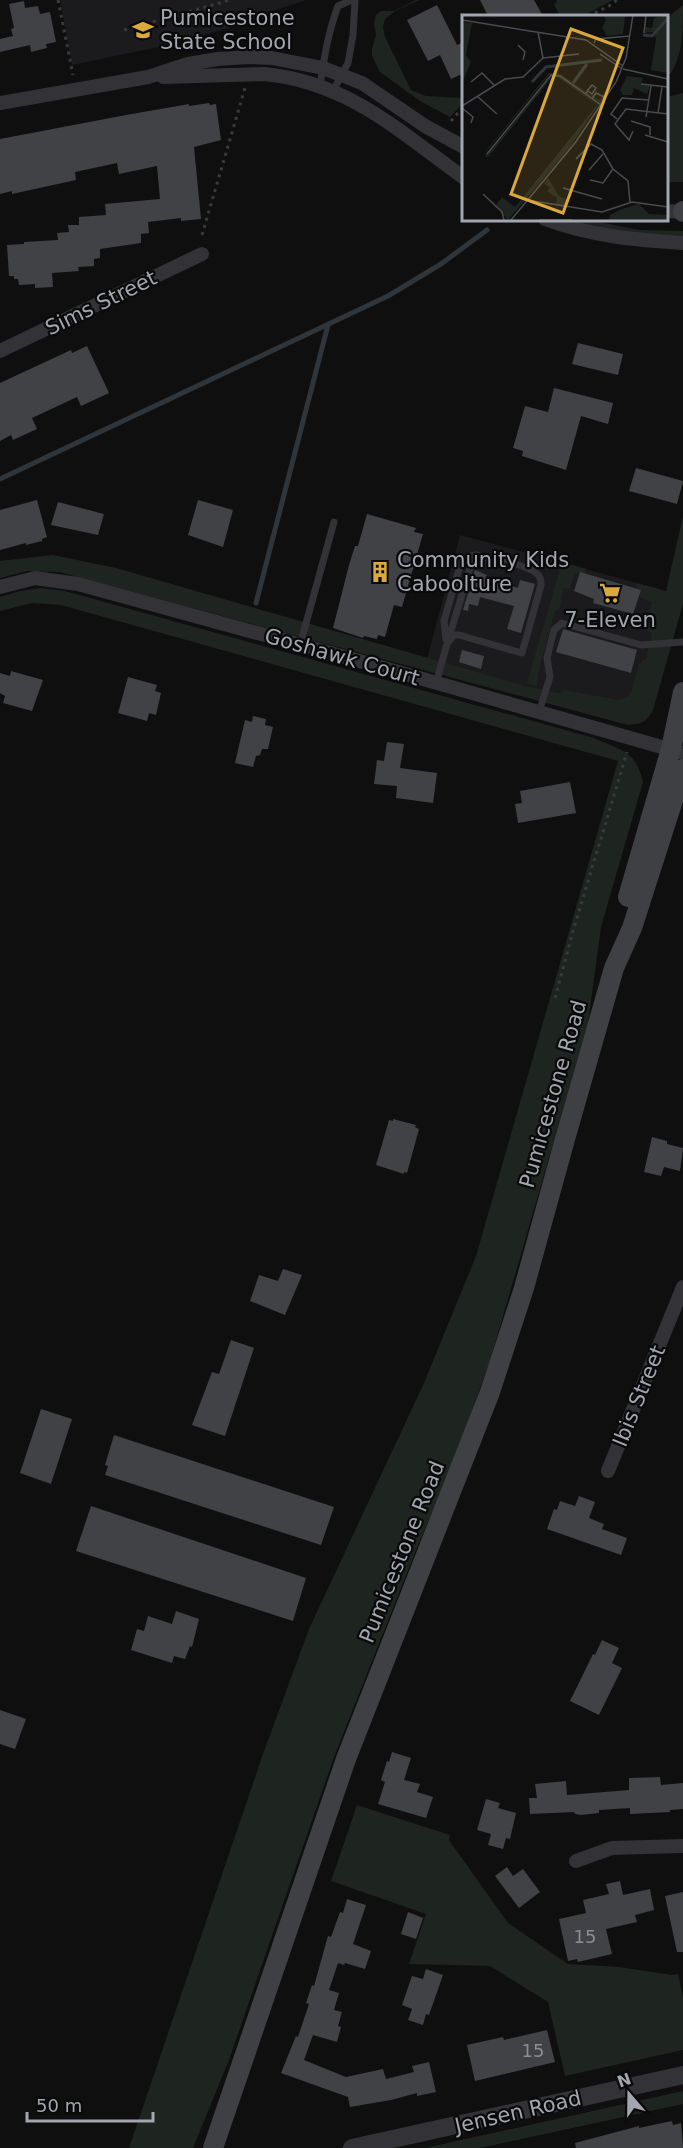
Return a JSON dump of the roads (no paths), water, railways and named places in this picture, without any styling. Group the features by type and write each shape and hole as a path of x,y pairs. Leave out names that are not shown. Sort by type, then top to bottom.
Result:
{"main road":[{"name":"Pumicestone Road","path":"213,2148 346,1760 490,1392 524,1288 614,968 619,930 677,751 683,692"},
{"name":"Pumicestone Road","path":"614,968 632,928 683,769"}],"street":[{"path":"0,103 148,77 188,64 248,57 299,62 323,68 369,87 425,126 462,146"},
{"path":"148,77 279,75 327,89 368,108 462,177"},
{"path":"548,220 563,226 613,237 683,243"},
{"name":"Sims Street","path":"0,351 202,254"},
{"name":"Goshawk Court","path":"0,587 35,578 78,584 677,751"},
{"name":"Ibis Street","path":"608,1471 683,1287"},
{"path":"576,1861 612,1848 683,1846"},
{"name":"Jensen Road","path":"352,2148 683,2075"}],"lane":[{"path":"354,0 353,35 348,63 341,76 327,89 323,68 327,39 338,6 354,0"},
{"path":"300,645 334,522"},
{"path":"436,683 447,644 471,565 484,557 525,567 541,578 522,653 459,635 454,635 447,644"},
{"path":"539,712 550,677 547,658 554,630 562,623 641,645 683,642"}],"waterway":[{"path":"0,479 388,296 441,264 487,230"},
{"path":"256,603 328,325"}],"place":[{"name":"Pumicestone State School","path":"143,30"},
{"name":"Community Kids Caboolture","path":"380,572"},
{"name":"7-Eleven","path":"610,593"}]}
